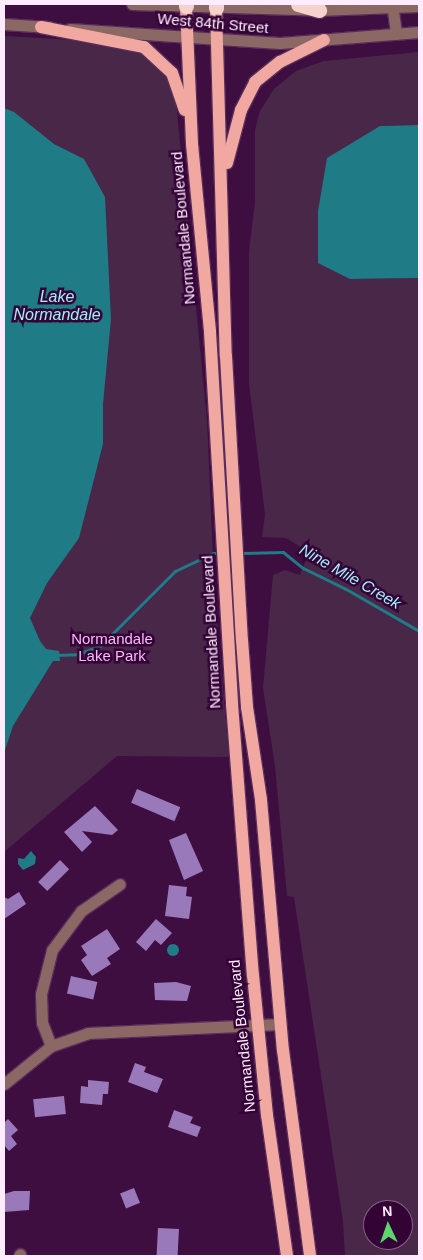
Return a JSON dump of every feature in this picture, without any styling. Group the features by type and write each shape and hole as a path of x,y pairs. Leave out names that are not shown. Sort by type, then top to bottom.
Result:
{"highway":[{"path":"298,4 319,10"}],"main road":[{"name":"Normandale Boulevard","path":"186,5 192,144 230,534 238,572 247,707 261,800 280,1024 310,1256"},
{"name":"Normandale Boulevard","path":"216,6 223,180 230,534 225,572 232,704 258,1025 287,1256"},
{"path":"42,27 134,44 154,53 172,73 180,89 192,144"},
{"path":"223,180 241,110 255,82 280,62 324,40"}],"street":[{"name":"West 84th Street","path":"132,4 319,10 391,5 419,6"},
{"path":"391,5 396,34"},
{"name":"West 84th Street","path":"4,24 187,35 280,43 419,32"},
{"path":"51,1046 42,1023 41,994 52,950 81,911 120,884"},
{"path":"4,1084 51,1046 88,1033 280,1024"}],"green space":[{"name":"Normandale Lake Park","path":"4,36 113,42 147,53 169,77 175,92 207,420 214,583 229,757 117,756 4,852"},
{"path":"419,52 419,125 380,126 350,279 419,278 419,1256 345,1256 343,1221 294,897 287,896 275,766 263,688 273,575 285,570 300,575 309,552 286,538 262,537 265,515 249,383 249,251 255,202 255,130 260,111 274,89 296,71 324,61"}],"water":[{"name":"Lake Normandale","path":"4,108 14,112 54,144 84,159 105,197 111,319 103,404 103,444 79,538 47,583 30,618 40,641 46,649 59,651 60,661 53,661 13,726 4,753"},
{"path":"419,125 419,278 350,279 318,263 318,211 327,158 380,126"},
{"path":"31,851 36,857 35,864 23,870 18,864 18,858 24,859"},
{"path":"171,944 175,944 179,950 175,956 171,956 167,952 167,948"}],"building":[{"path":"137,789 180,807 174,821 131,803"},
{"path":"95,806 118,830 112,835 82,831 92,842 82,852 64,832"},
{"path":"186,833 203,871 184,880 169,840"},
{"path":"60,860 69,869 47,891 38,882"},
{"path":"169,885 187,887 186,896 192,897 189,919 165,916"},
{"path":"19,892 26,904 4,919 4,897 8,899"},
{"path":"156,919 172,933 161,945 155,940 146,951 136,942"},
{"path":"107,929 120,949 107,958 111,964 92,976 81,960 87,955 81,946"},
{"path":"71,976 97,982 93,1000 67,994"},
{"path":"176,982 191,986 187,1001 155,1000 154,983"},
{"path":"135,1063 146,1067 144,1072 163,1079 157,1093 128,1082"},
{"path":"88,1080 109,1082 108,1094 103,1094 102,1105 80,1103 81,1086 88,1087"},
{"path":"64,1096 66,1114 35,1117 33,1099"},
{"path":"174,1110 193,1117 190,1123 201,1127 197,1137 168,1127"},
{"path":"8,1119 18,1130 11,1136 17,1144 9,1151 4,1145 4,1123"},
{"path":"134,1188 140,1203 126,1208 120,1194"},
{"path":"14,1191 30,1191 29,1210 4,1212 4,1194"},
{"path":"158,1228 179,1229 178,1256 157,1256"}],"waterway":[{"name":"Nine Mile Creek","path":"239,553 283,552 303,568 346,589 419,631"},
{"name":"Nine Mile Creek","path":"55,655 78,654 101,645 175,571 213,553 220,553"}]}
